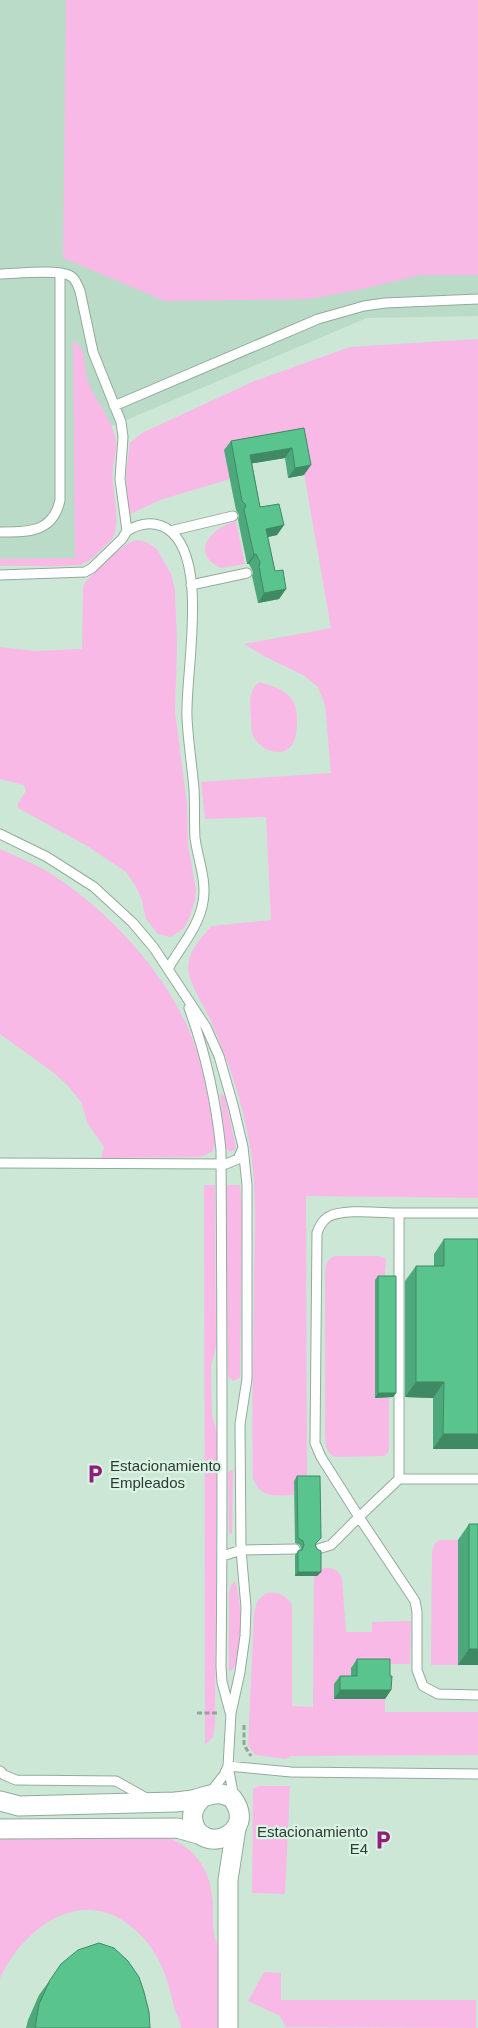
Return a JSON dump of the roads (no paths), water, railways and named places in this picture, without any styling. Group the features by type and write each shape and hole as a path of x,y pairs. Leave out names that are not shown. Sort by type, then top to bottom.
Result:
{"street":[{"path":"0,1801 19,1806 160,1803 175,1802 206,1795 225,1794 236,1803 240,1812 240,1821 236,1828 224,1838 205,1837 177,1828 0,1829"},
{"path":"206,1795 194,1808 193,1823 205,1837 225,1870 228,1880"},
{"path":"228,2028 228,1880 236,1828"}],"lane":[{"path":"0,532 26,532 38,529 49,522 58,511 60,500 60,273"},
{"path":"0,274 60,273 73,277 80,291 93,352 121,422 120,480 127,531"},
{"path":"114,406 318,319 340,312 385,303 420,300 478,300"},
{"path":"170,531 233,516"},
{"path":"0,575 85,572 92,568 122,539 127,531 136,525 146,523 158,524 170,531 181,544 189,565 191,585 193,622 187,679 187,718 196,808 195,838 203,879 204,901 200,917 168,968"},
{"path":"191,585 247,573"},
{"path":"0,834 47,856 94,888 133,923 154,948 206,1027 219,1056 243,1147 247,1185 247,1379 240,1424 241,1550 246,1607 245,1636 240,1672 230,1713 228,1766 236,1803"},
{"path":"184,994 206,1060 219,1123 223,1424 221,1666 222,1682 230,1713"},
{"path":"0,1163 221,1164 238,1159 242,1155 243,1147"},
{"path":"478,1214 339,1213 328,1217 321,1223 317,1233 315,1443 321,1457 415,1602 417,1612 416,1670 423,1686 438,1694 478,1695"},
{"path":"399,1213 399,1479"},
{"path":"223,1424 240,1424"},
{"path":"318,1549 331,1545 399,1479 478,1479"},
{"path":"222,1556 241,1550 295,1549"},
{"path":"228,1766 291,1772 478,1774"},
{"path":"206,1795 224,1775 228,1766"},
{"path":"0,1771 4,1775 16,1780 116,1781 160,1803"}],"place":[{"name":"Estacionamiento Empleados","path":"95,1474"},
{"name":"Estacionamiento E4","path":"383,1840"}]}
